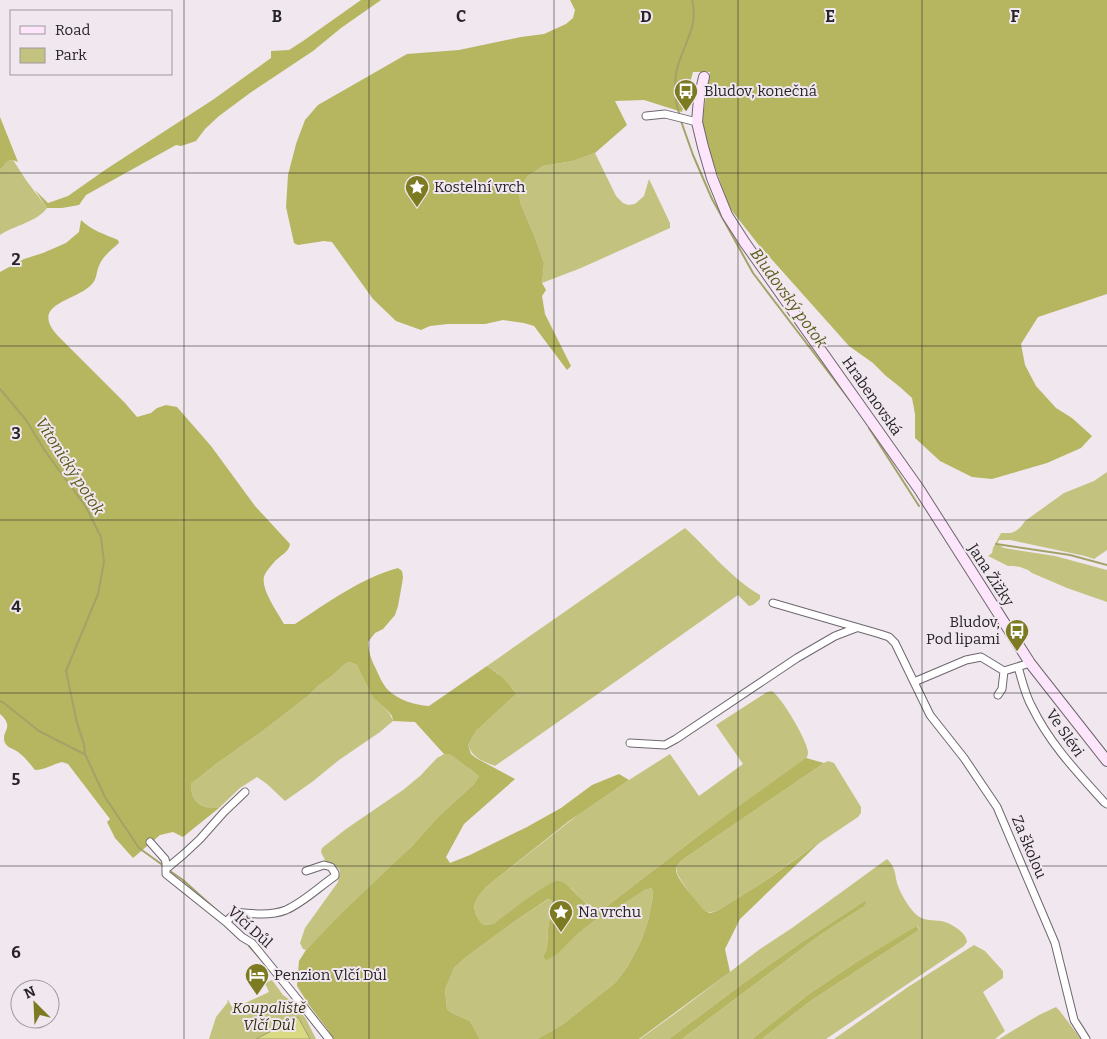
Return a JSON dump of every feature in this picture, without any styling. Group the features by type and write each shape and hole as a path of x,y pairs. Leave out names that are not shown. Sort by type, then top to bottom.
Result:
{"street":[{"name":"Hrabenovská","path":"704,77 699,99 697,122 712,178 728,215 745,243 914,482 943,528"},
{"path":"646,116 665,114 697,122"},
{"name":"Jana Žižky","path":"943,528 1030,663 1107,761"},
{"name":"Za školou","path":"773,603 889,637 894,643 930,715 964,758 997,807 1055,943 1074,1020 1086,1039"},
{"path":"630,743 665,744 676,739 797,658 835,636 856,628"},
{"path":"914,682 966,660 981,657 1004,671 1030,663"},
{"name":"Ve Slévi","path":"1018,667 1031,706 1043,729 1062,755 1107,804"},
{"path":"998,695 1002,689 1004,671"},
{"path":"166,869 200,839 245,792"},
{"name":"Vlčí Důl","path":"150,842 165,859 166,874 242,937 252,943 329,1039"},
{"path":"226,922 236,912 252,914 285,910 334,876 335,873 331,867 324,865 306,871"}],"green space":[{"path":"595,153 616,196 623,203 628,205 635,204 644,196 649,179 670,223 670,228 581,268 542,283 544,263 520,202 519,188 528,176 543,166 573,161"},
{"path":"13,160 47,208 38,217 0,235 0,170 8,161"},
{"path":"1107,472 1107,550 1094,559 1010,540 999,540 997,544 1004,548 1055,556 1107,570 1107,602 1067,588 1020,567 1008,566 988,556 992,553 1001,533 1016,531 1025,521 1064,493 1094,481"},
{"path":"685,528 731,573 760,595 760,599 749,606 738,595 495,766 476,756 468,745 476,731 513,697 513,689 487,666"},
{"path":"350,662 357,665 371,693 392,717 393,721 285,801 257,777 240,788 219,808 203,806 195,800 191,784 260,733 308,696 345,664"},
{"path":"772,691 788,710 807,746 808,755 803,762 706,830 603,909 589,905 571,888 495,923 489,925 482,924 476,913 475,905 478,897 486,887 579,814 670,754 699,796 743,764 716,725 767,692"},
{"path":"444,754 458,758 479,775 474,784 438,817 412,846 306,950 303,949 300,943 305,928 338,882 340,871 333,864 326,862 321,852 322,848 403,790 437,758"},
{"path":"828,761 834,763 861,807 861,813 858,817 765,881 717,911 709,912 701,909 677,873 677,866 685,858"},
{"path":"887,859 893,867 900,892 912,910 923,919 941,921 953,926 966,938 967,942 964,946 826,1039 762,1039 809,1002 919,930 918,926 855,963 809,994 752,1039 682,1039 820,935 863,907 863,902 745,982 669,1039 640,1039 760,949"},
{"path":"652,888 653,896 648,921 641,941 628,966 616,982 562,1025 537,1039 480,1039 470,1021 447,1009 445,990 454,968 466,957 548,899 551,900 552,904 547,948 543,957 594,921 645,890"},
{"path":"974,945 985,951 1003,971 1003,978 983,992 1005,1031 995,1039 834,1039 908,987"},
{"name":"Koupaliště Vlčí Důl","path":"272,980 283,995 294,1003 306,1019 316,1039 209,1039 216,1017 228,1002 227,1000 232,1007 239,1002 241,1005 269,992 265,983"},
{"path":"1056,1007 1081,1039 999,1039 1039,1015"}],"shaded area":[{"path":"361,0 381,0 341,28 313,51 219,116 205,129 196,141 181,146 176,145 86,195 79,205 47,208 35,190 48,203 68,196 214,99 271,58 271,51 289,50"},
{"path":"570,0 1107,0 1107,294 1038,317 1021,344 1025,365 1036,386 1056,408 1072,418 1092,436 1081,448 1047,463 992,479 972,477 940,461 915,438 915,414 912,398 873,363 849,346 758,244 729,207 707,145 702,121 710,72 693,72 682,112 644,100 615,101 627,125 595,153 573,161 543,166 528,176 519,188 520,202 544,263 542,283 546,290 542,296 545,314 571,366 567,370 534,326 524,323 503,320 485,324 430,326 421,330 396,321 373,299 332,242 324,241 298,245 294,243 286,207 288,175 296,144 305,120 318,105 407,54 459,50 544,34 566,24 573,18 575,10"},
{"path":"0,117 18,162 8,161 0,170"},
{"path":"81,220 94,229 118,240 119,243 102,259 92,284 51,310 48,316 50,325 58,336 137,417 151,413 157,408 166,405 177,407 211,446 255,506 290,544 288,549 275,561 264,577 267,595 284,624 295,624 358,585 384,572 398,568 402,571 403,577 395,615 368,642 373,662 384,686 397,697 429,706 487,666 511,686 515,694 513,697 476,731 468,745 471,754 476,758 515,779 464,824 446,857 450,863 527,827 561,808 592,785 619,774 629,780 569,821 486,887 478,897 475,905 476,913 482,924 489,925 495,923 536,893 557,881 566,885 591,907 603,909 706,830 806,758 824,763 685,858 677,867 677,875 684,886 705,911 710,913 717,911 765,881 820,842 740,919 725,949 730,972 639,1039 537,1039 562,1025 616,982 628,966 641,941 648,921 653,896 652,888 645,890 594,921 578,933 557,954 547,960 543,957 547,948 552,904 551,900 548,899 466,957 454,968 445,990 447,1009 470,1021 480,1039 333,1039 297,986 299,961 306,950 340,915 412,846 438,817 474,784 479,776 453,756 444,754 415,722 393,721 392,716 370,692 357,665 350,662 345,664 308,696 191,784 193,796 199,804 219,808 183,837 173,832 160,835 133,858 115,838 107,822 110,819 68,764 62,762 35,770 27,760 5,743 4,735 7,723 0,714 0,272 24,259 66,243 79,232"},
{"path":"866,901 863,907 820,935 682,1039 669,1039 802,942"},
{"path":"917,926 919,930 809,1002 762,1039 752,1039 809,994 855,963"},
{"path":"298,1017 310,1039 256,1039 258,1038"}],"waterway":[{"name":"Bludovský potok","path":"680,116 676,101 675,80 678,65 692,29 694,10 692,0"},
{"name":"Bludovský potok","path":"681,121 712,199 753,273 852,403"},
{"name":"Vítonický potok","path":"0,389 26,420 45,451 86,507 101,537 104,562 98,594 66,671 85,754 105,797 139,848 164,866"},
{"name":"Bludovský potok","path":"869,428 919,506"},
{"name":"Bludovský potok","path":"996,544 1070,555 1107,565"},
{"path":"0,701 39,731 84,754"},
{"name":"Vítonický potok","path":"167,869 183,880 223,916"},
{"name":"Vítonický potok","path":"249,946 266,965"}],"place":[{"name":"Bludov, konečná","path":"686,112"},
{"name":"Kostelní vrch","path":"417,208"},
{"name":"Bludov, Pod lipami","path":"1017,652"},
{"name":"Na vrchu","path":"561,933"},
{"name":"Penzion Vlčí Důl","path":"257,996"}]}
